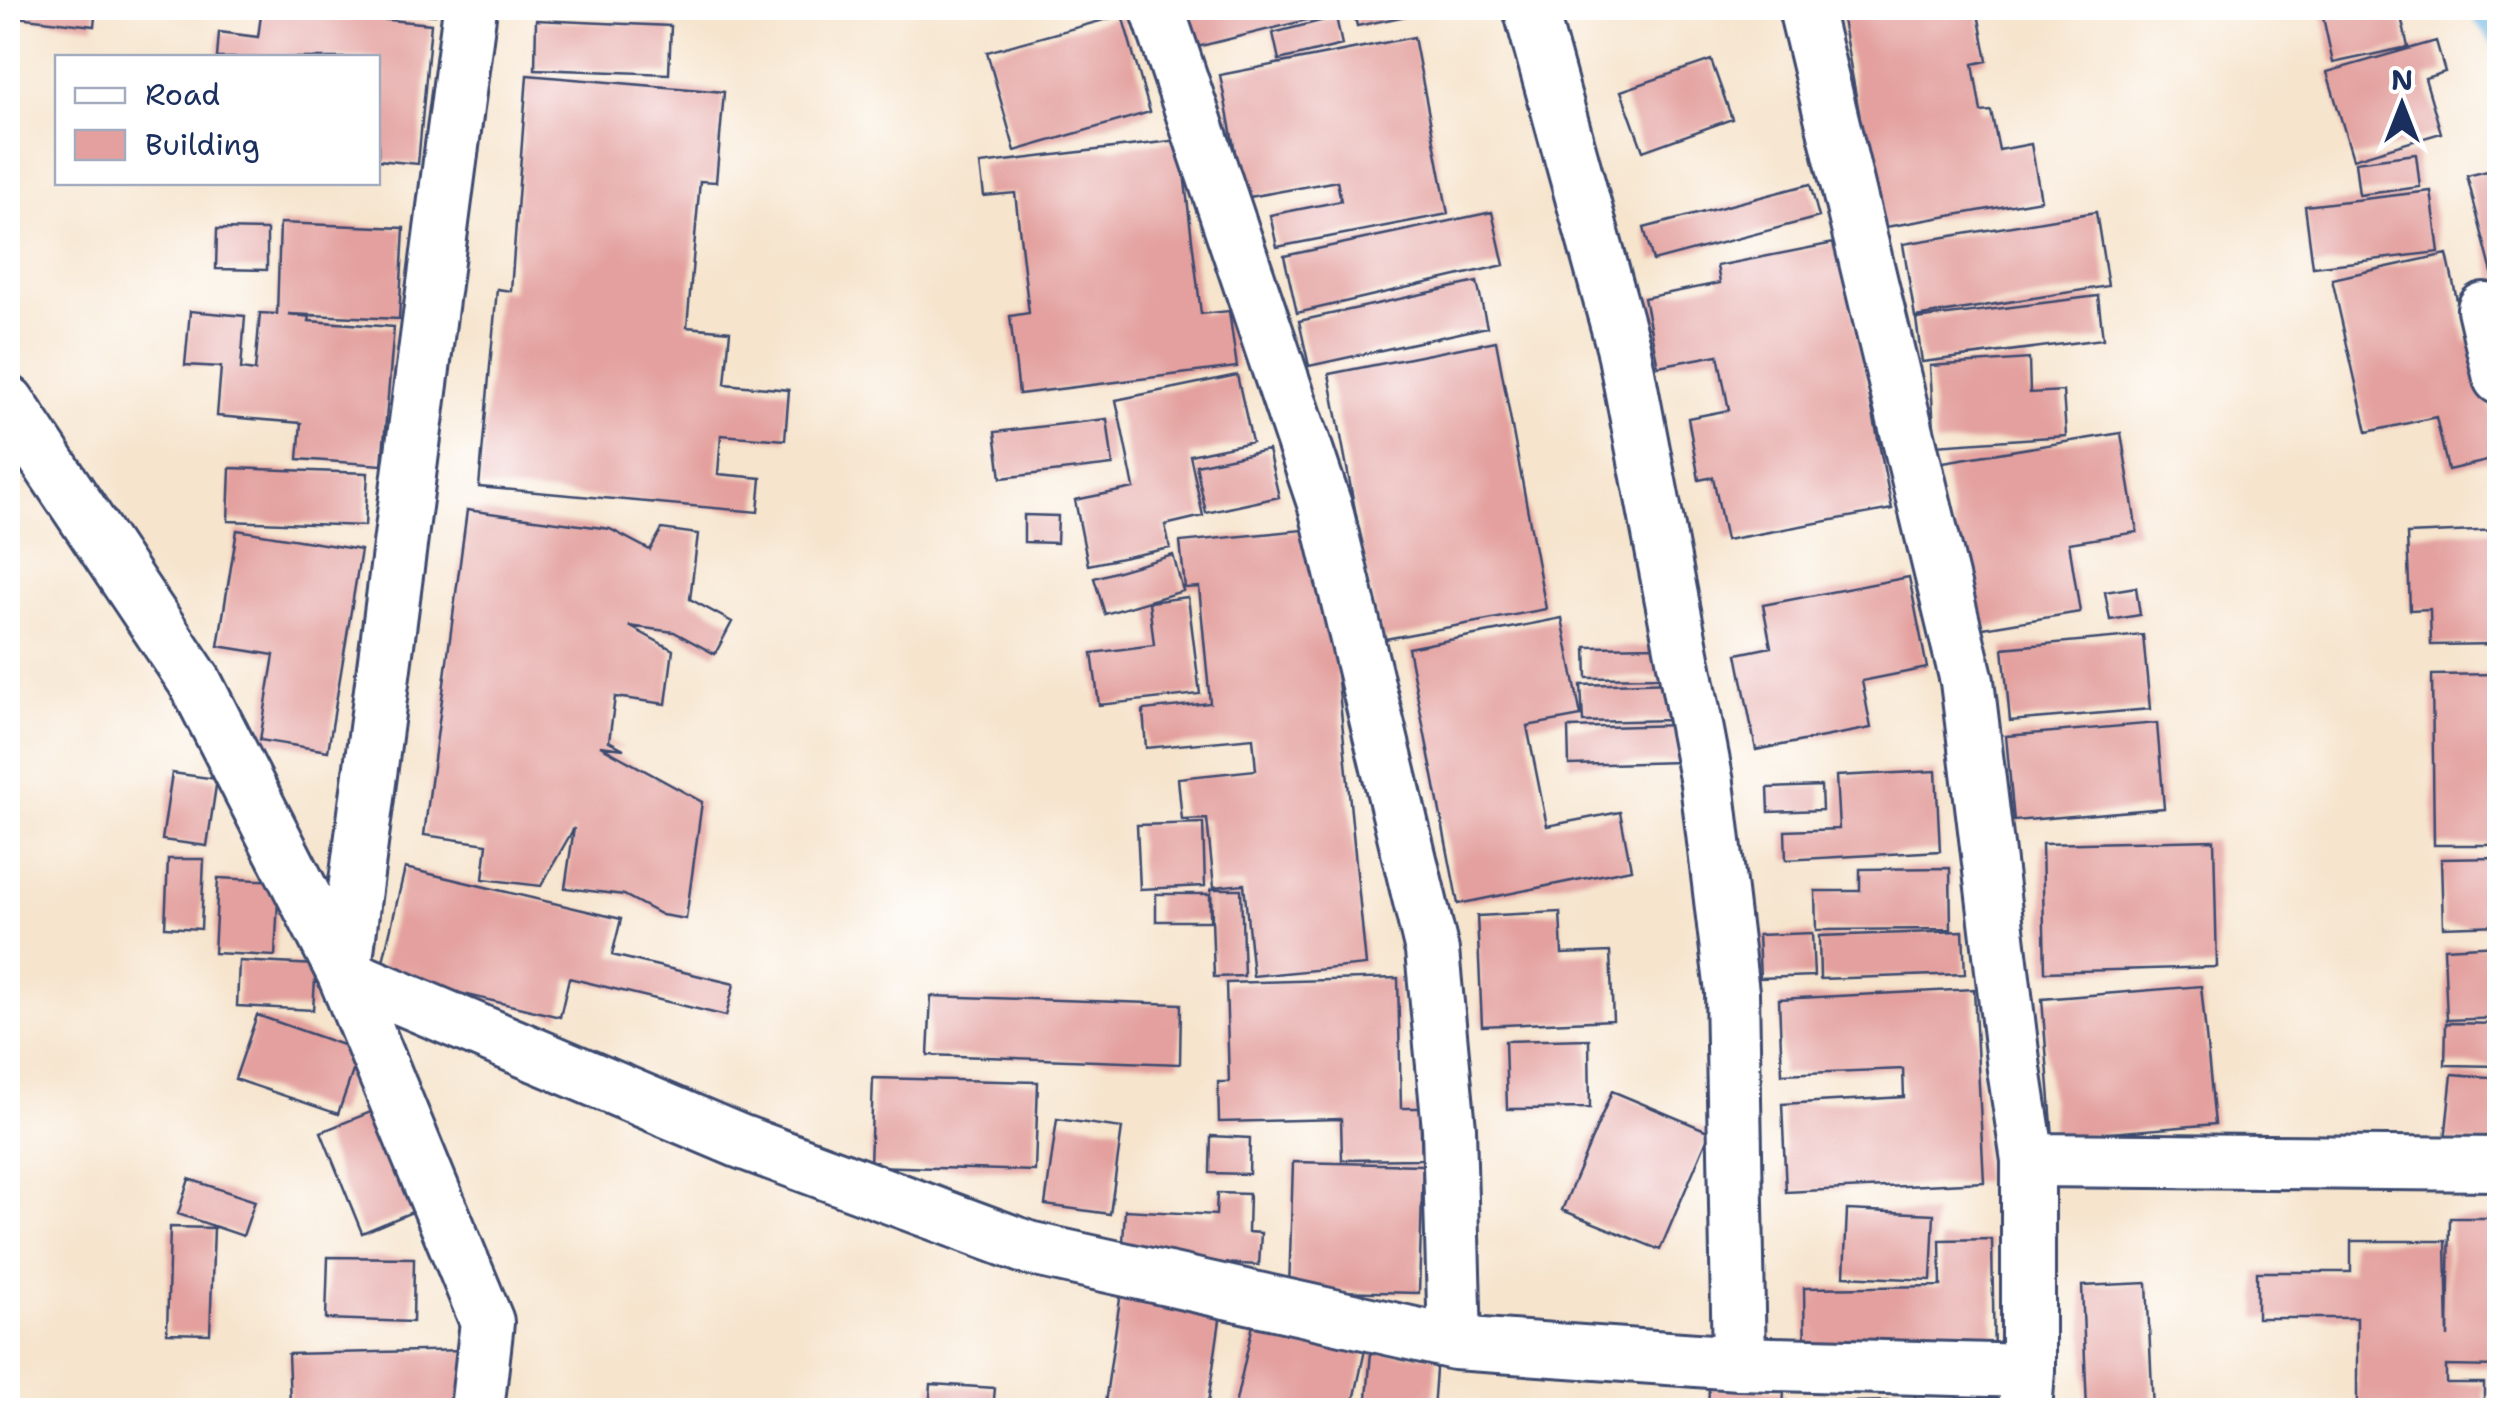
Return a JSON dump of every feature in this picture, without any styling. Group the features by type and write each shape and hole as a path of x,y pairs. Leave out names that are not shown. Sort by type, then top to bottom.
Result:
{"street":[{"path":"344,974 470,8"},
{"path":"1157,8 1325,506 1432,951 1448,1128 1455,1342"},
{"path":"1530,8 1623,346 1708,783 1732,992 1739,1364"},
{"path":"344,974 739,1141 1028,1248 1455,1342 2026,1391 2028,1160 1967,681 1805,8"},
{"path":"2484,309 2500,378"},
{"path":"8,402 195,682 344,974 486,1322 477,1410"},
{"path":"2028,1160 2500,1164"}],"building":[{"path":"8,8 96,8 94,26 8,16"},
{"path":"262,8 431,24 418,164 380,160 380,55 217,55 219,32 258,37"},
{"path":"355,8 435,8 435,15 355,12"},
{"path":"1187,8 1326,8 1327,15 1197,47"},
{"path":"1353,8 1420,8 1421,13 1357,26"},
{"path":"1840,8 1977,8 1987,61 1973,64 1981,112 1991,111 1999,150 2031,144 2041,200 1880,228"},
{"path":"2321,8 2399,8 2408,47 2333,63"},
{"path":"1122,15 1150,112 1015,151 987,52"},
{"path":"1336,17 1342,45 1279,60 1273,33"},
{"path":"536,20 671,26 669,74 535,69"},
{"path":"1414,37 1448,214 1277,247 1270,215 1341,201 1337,181 1244,198 1220,75"},
{"path":"2436,41 2445,72 2425,78 2441,133 2353,159 2327,72"},
{"path":"1711,60 1732,119 1643,151 1621,91"},
{"path":"527,75 724,92 716,182 700,181 687,327 730,331 725,384 789,390 785,440 721,435 718,474 761,478 758,512 479,487 497,289 511,291"},
{"path":"1180,140 1201,314 1229,311 1237,367 1019,394 1010,316 1029,313 1015,193 984,196 980,164"},
{"path":"2416,154 2420,187 2359,195 2355,162"},
{"path":"2500,168 2500,296 2498,296 2467,176"},
{"path":"1810,184 1819,217 1653,261 1644,228"},
{"path":"2431,191 2439,252 2313,267 2305,206"},
{"path":"1492,212 1504,265 1297,313 1284,256"},
{"path":"2096,212 2108,286 1915,317 1903,244"},
{"path":"280,223 404,228 399,319 288,314 310,317 309,321 394,327 382,465 298,459 301,423 217,416 221,367 185,365 190,311 245,316 241,369 255,371 260,313 277,314"},
{"path":"217,229 267,230 267,270 216,269"},
{"path":"1839,242 1892,509 1726,540 1713,477 1699,480 1688,418 1729,410 1718,355 1658,366 1644,298 1720,283 1717,266"},
{"path":"2447,254 2466,342 2475,340 2500,451 2500,458 2448,470 2436,417 2367,432 2332,279"},
{"path":"1477,282 1487,327 1309,366 1299,321"},
{"path":"2098,296 2103,339 1922,362 1916,319"},
{"path":"1496,341 1546,609 1380,640 1329,374"},
{"path":"2029,359 2030,393 2063,391 2066,436 1935,445 1930,366"},
{"path":"1237,375 1252,442 1190,455 1203,516 1165,525 1170,548 1088,565 1075,500 1134,488 1116,400"},
{"path":"1107,419 1113,465 1001,478 995,432"},
{"path":"2121,433 2137,532 2069,543 2080,612 1971,630 1943,462"},
{"path":"1268,450 1279,497 1206,513 1196,465"},
{"path":"230,468 368,473 365,526 228,521"},
{"path":"467,510 610,529 650,550 662,529 698,534 690,599 732,622 715,654 674,632 629,626 673,650 666,704 615,697 609,741 624,749 600,746 702,802 686,919 662,915 624,895 565,888 574,828 541,886 483,879 487,844 424,835"},
{"path":"1024,515 1058,516 1057,543 1024,542"},
{"path":"1323,528 1366,965 1253,976 1244,884 1214,887 1207,819 1182,820 1178,778 1256,770 1253,738 1146,748 1143,710 1210,703 1199,587 1185,588 1180,542"},
{"path":"237,530 361,550 328,751 260,740 274,655 218,646"},
{"path":"2500,530 2500,644 2431,645 2430,609 2410,610 2407,534"},
{"path":"1173,555 1183,591 1105,614 1094,578"},
{"path":"1909,577 1927,668 1862,681 1871,728 1756,750 1737,654 1771,647 1763,605"},
{"path":"2136,587 2140,615 2110,620 2105,592"},
{"path":"1188,597 1200,694 1099,705 1092,653 1154,645 1149,602"},
{"path":"1562,618 1581,716 1527,726 1547,826 1620,812 1631,869 1458,904 1408,648"},
{"path":"2143,635 2150,709 2010,721 2003,648"},
{"path":"1664,646 1665,677 1587,678 1586,647"},
{"path":"2500,674 2500,845 2434,845 2432,675"},
{"path":"1673,682 1674,720 1583,722 1581,685"},
{"path":"2157,723 2164,808 2014,821 2006,736"},
{"path":"1679,725 1680,762 1569,765 1568,728"},
{"path":"1936,771 1940,851 1786,860 1785,831 1839,829 1836,776"},
{"path":"172,773 217,779 207,846 162,840"},
{"path":"1821,786 1822,810 1769,812 1768,788"},
{"path":"1203,823 1205,886 1140,889 1137,825"},
{"path":"2214,840 2217,967 2045,972 2042,844"},
{"path":"2500,858 2500,925 2443,927 2441,859"},
{"path":"168,859 204,859 201,929 165,927"},
{"path":"405,868 621,919 612,955 734,984 726,1016 569,978 560,1017 380,974"},
{"path":"1950,868 1951,929 1816,930 1815,891 1860,891 1860,869"},
{"path":"218,878 279,881 275,956 214,953"},
{"path":"1211,889 1241,889 1244,976 1214,977"},
{"path":"1156,894 1210,894 1210,921 1156,921"},
{"path":"1560,912 1562,954 1610,952 1613,1020 1482,1026 1477,916"},
{"path":"1963,931 1965,974 1820,979 1819,936"},
{"path":"1812,933 1814,976 1760,978 1758,935"},
{"path":"2500,945 2500,1018 2447,1020 2444,948"},
{"path":"239,961 316,965 313,1010 237,1006"},
{"path":"1398,978 1401,1108 1420,1108 1422,1159 1342,1160 1341,1119 1219,1122 1218,1082 1229,1082 1226,983"},
{"path":"2201,986 2215,1124 2053,1138 2042,999"},
{"path":"1974,989 1984,1182 1786,1192 1782,1104 1904,1097 1903,1069 1782,1074 1779,999"},
{"path":"931,996 1181,1004 1180,1064 928,1055"},
{"path":"257,1015 360,1051 338,1114 235,1079"},
{"path":"2446,1023 2500,1024 2500,1066 2445,1065"},
{"path":"1589,1039 1590,1108 1507,1109 1505,1041"},
{"path":"2452,1074 2500,1078 2500,1146 2445,1140"},
{"path":"873,1078 1038,1082 1035,1171 870,1166"},
{"path":"1612,1091 1710,1132 1660,1250 1562,1210"},
{"path":"383,1107 424,1207 362,1233 321,1132"},
{"path":"1057,1119 1122,1128 1110,1214 1045,1205"},
{"path":"1211,1136 1250,1138 1249,1174 1210,1173"},
{"path":"1293,1162 1423,1165 1419,1293 1289,1290"},
{"path":"189,1179 255,1201 243,1236 178,1214"},
{"path":"1217,1193 1249,1194 1248,1232 1261,1233 1259,1265 1122,1258 1125,1210 1216,1215"},
{"path":"1847,1210 1934,1214 1931,1280 1844,1276"},
{"path":"2450,1218 2500,1218 2500,1367 2446,1366 2446,1383 2484,1383 2484,1410 2357,1410 2357,1318 2257,1318 2257,1272 2351,1272 2351,1241 2446,1241 2448,1337"},
{"path":"170,1227 214,1228 210,1334 167,1333"},
{"path":"1992,1239 1994,1360 1805,1363 1804,1288 1941,1286 1940,1240"},
{"path":"328,1257 414,1258 413,1322 326,1319"},
{"path":"2147,1283 2153,1410 2087,1410 2082,1286"},
{"path":"1122,1285 1223,1299 1207,1410 1104,1410"},
{"path":"1256,1311 1368,1336 1352,1410 1234,1410"},
{"path":"467,1350 468,1410 179,1410 179,1406 290,1403 288,1354"},
{"path":"1371,1352 1437,1356 1433,1410 1366,1410"},
{"path":"931,1384 995,1388 993,1410 929,1410"},
{"path":"1709,1388 1784,1391 1783,1410 1708,1410"},
{"path":"1988,1388 1988,1410 1915,1410 1915,1389"},
{"path":"1893,1401 1894,1410 1841,1410 1841,1402"}],"waterway":[{"path":"2474,8 2500,43"}]}
